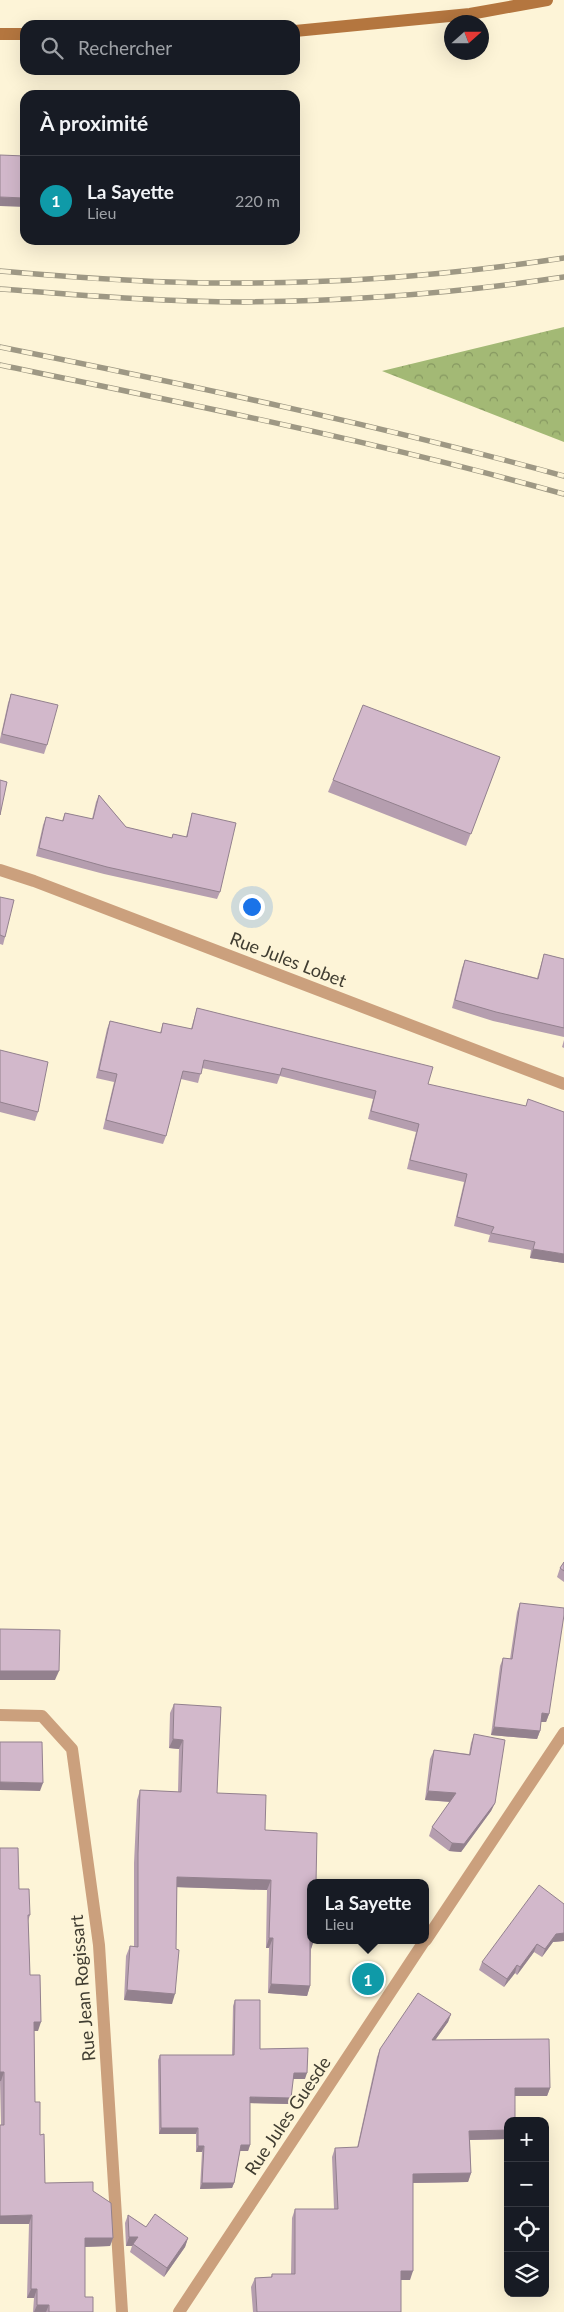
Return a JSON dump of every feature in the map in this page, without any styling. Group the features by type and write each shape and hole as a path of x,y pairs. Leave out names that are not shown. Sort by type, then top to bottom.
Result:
{"main road":[{"path":"300,31 470,14 546,0"},
{"path":"0,34 20,34"}],"street":[{"name":"Rue Jules Lobet","path":"0,870 43,884 564,1084"},
{"name":"Rue Jean Rogissart","path":"0,1715 42,1716 72,1749 99,1945 122,2312"},
{"name":"Rue Jules Guesde","path":"429,1934 564,1733"},
{"name":"Rue Jules Guesde","path":"179,2312 422,1944"}],"green space":[{"path":"564,327 564,442 382,371"}],"building":[{"path":"0,155 20,156 20,198 0,197"},
{"path":"11,694 58,705 47,745 2,734"},
{"path":"363,705 500,757 471,834 333,780"},
{"path":"0,780 7,782 0,815"},
{"path":"99,795 126,827 172,838 173,834 187,837 192,813 236,823 220,892 107,867 39,848 46,817 63,821 65,813 93,819"},
{"path":"0,897 14,900 5,937 0,935"},
{"path":"544,954 564,959 564,1028 455,1000 465,960 538,979"},
{"path":"197,1008 433,1067 428,1084 526,1106 528,1099 564,1112 564,1254 533,1249 535,1242 491,1233 494,1227 457,1217 467,1174 410,1160 419,1124 371,1111 376,1091 282,1068 280,1075 204,1060 201,1074 183,1071 166,1136 106,1120 117,1074 99,1070 110,1021 161,1033 163,1023 192,1029"},
{"path":"0,1050 48,1062 38,1112 0,1102"},
{"path":"564,1562 564,1571 560,1568"},
{"path":"520,1603 564,1608 549,1714 542,1713 540,1731 494,1727 503,1658 512,1659"},
{"path":"0,1629 60,1630 59,1671 0,1671"},
{"path":"174,1704 221,1707 217,1793 266,1795 265,1830 317,1833 316,1879 307,1879 307,1944 310,1944 310,1986 271,1984 273,1938 269,1938 271,1880 177,1877 176,1949 179,1950 175,1994 127,1990 130,1946 138,1947 140,1790 181,1792 183,1740 173,1739"},
{"path":"474,1734 505,1740 495,1803 464,1844 452,1843 432,1827 456,1793 428,1791 434,1750 470,1755"},
{"path":"0,1742 42,1742 43,1783 0,1782"},
{"path":"0,1848 18,1848 19,1889 29,1889 30,1975 40,1975 41,2022 34,2022 35,2102 40,2102 40,2135 44,2134 45,2183 93,2182 93,2191 111,2203 113,2238 85,2238 85,2297 93,2297 93,2312 49,2312 49,2305 37,2305 37,2289 31,2289 32,2215 0,2216 0,2125 4,2125 4,2072 0,2072"},
{"path":"539,1885 564,1904 564,1933 556,1934 545,1949 537,1944 520,1967 517,1965 507,1979 482,1962"},
{"path":"418,1993 451,2014 432,2040 549,2039 550,2088 515,2088 515,2117 504,2117 504,2130 469,2131 471,2173 413,2174 413,2271 401,2271 401,2312 257,2312 255,2278 272,2277 272,2274 295,2274 295,2209 338,2209 335,2148 358,2147 380,2049"},
{"path":"235,2000 260,2000 260,2049 308,2048 307,2073 294,2073 291,2098 250,2097 250,2145 241,2145 234,2183 202,2183 204,2146 198,2146 198,2128 161,2128 160,2055 234,2055"},
{"path":"155,2214 188,2238 167,2268 133,2244 138,2237 129,2237 128,2215 146,2227"}],"railway":[{"path":"0,271 152,281 283,283 364,279 484,269 564,258"},
{"path":"0,289 121,298 243,302 363,298 444,292 564,277"},
{"path":"0,347 283,407 494,457 564,476"},
{"path":"0,365 212,409 424,457 564,494"}],"place":[{"name":"La Sayette","path":"368,1979"}]}
